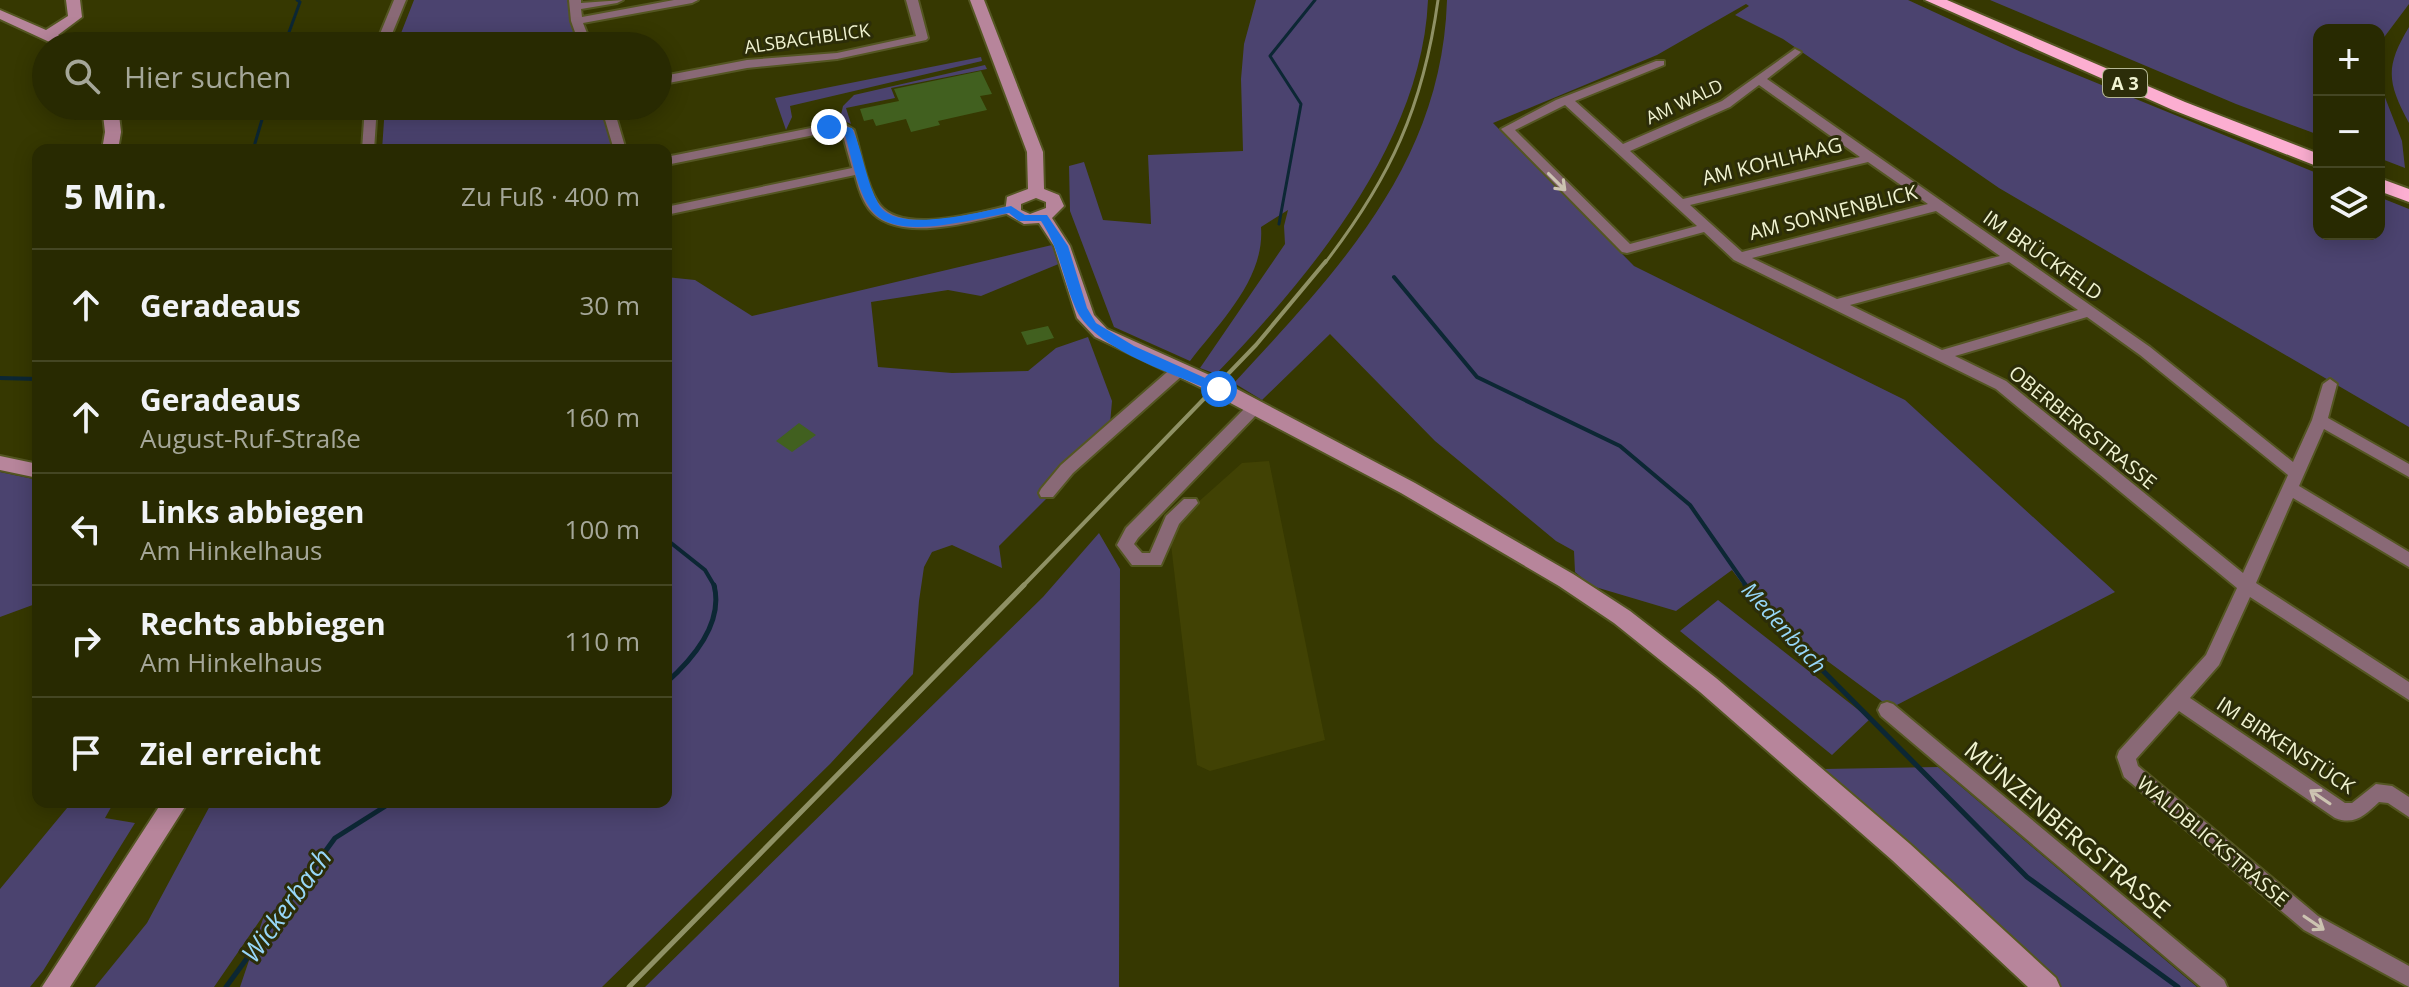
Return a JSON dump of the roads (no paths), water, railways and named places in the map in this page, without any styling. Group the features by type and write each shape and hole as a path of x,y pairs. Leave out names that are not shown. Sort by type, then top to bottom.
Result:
{"highway":[{"name":"A 3","path":"1933,0 2125,83 2313,159"},
{"name":"A 3","path":"1968,0 2313,144"},
{"path":"2385,171 2409,181"},
{"path":"2385,186 2409,196"}],"main road":[{"path":"977,0 1035,152 1036,192"},
{"path":"0,14 45,32 72,20 74,5"},
{"path":"111,144 112,120"},
{"path":"1036,192 1046,194 1055,202 1052,212 1044,218 1023,219 1011,209 1017,197 1036,192"},
{"path":"1044,218 1062,246 1081,308 1092,326 1129,349 1255,407 1408,488 1566,580 1622,617 1667,650 1855,812 2047,987"},
{"path":"0,463 32,470"},
{"path":"55,987 172,808"}],"street":[{"path":"387,32 400,0"},
{"path":"581,32 575,4 617,0"},
{"path":"577,21 692,0"},
{"name":"ALSBACHBLICK","path":"672,78 747,64 837,56 922,38 912,0"},
{"name":"AM WALD","path":"1623,149 1726,104 1795,52"},
{"path":"1660,63 1507,129 1627,249 1708,227"},
{"name":"IM BRÜCKFELD","path":"1760,80 2145,351 2293,480 2409,560"},
{"name":"OBERBERGSTRASSE","path":"1569,102 1739,257 2001,385 2248,587 2409,692"},
{"path":"368,144 370,120"},
{"path":"611,120 618,144"},
{"path":"672,160 841,126 848,130 875,208 900,223 931,223 1011,209"},
{"name":"AM KOHLHAAG","path":"1683,203 1870,158"},
{"path":"672,210 861,170"},
{"name":"AM SONNENBLICK","path":"1739,257 1938,206"},
{"path":"1834,305 2011,257"},
{"path":"1943,355 2089,312"},
{"path":"1047,493 1067,469 1179,370"},
{"name":"WALDBLICKSTRASSE","path":"2330,384 2320,420 2213,660 2126,757 2131,771 2311,923 2409,977"},
{"path":"1190,503 1172,520 1162,559 1138,560 1127,551 1125,545 1132,533 1255,407"},
{"path":"2320,420 2409,471"},
{"name":"IM BIRKENSTÜCK","path":"2179,701 2342,812 2356,811 2376,793 2392,795 2409,808"},
{"name":"MÜNZENBERGSTRASSE","path":"1887,710 2217,987"}],"waterway":[{"name":"Wickerbach","path":"289,32 300,2 297,0"},
{"name":"Medenbach","path":"1279,224 1301,104 1270,56 1315,0"},
{"name":"Wickerbach","path":"255,144 262,120"},
{"name":"Medenbach","path":"1394,277 1477,377 1620,446 1690,505 1747,587"},
{"path":"0,378 32,379"},
{"name":"Wickerbach","path":"672,544 705,570 714,585"},
{"name":"Wickerbach","path":"672,677 696,652 710,627 715,613 714,585"},
{"name":"Medenbach","path":"1745,585 1760,607 2027,877 2178,987"},
{"name":"Wickerbach","path":"226,987 335,838 382,808"}],"railway":[{"path":"1325,263 1368,201 1401,139 1423,74 1438,0"},
{"path":"1022,587 1256,345 1326,261"},
{"path":"629,987 1024,585"}]}
